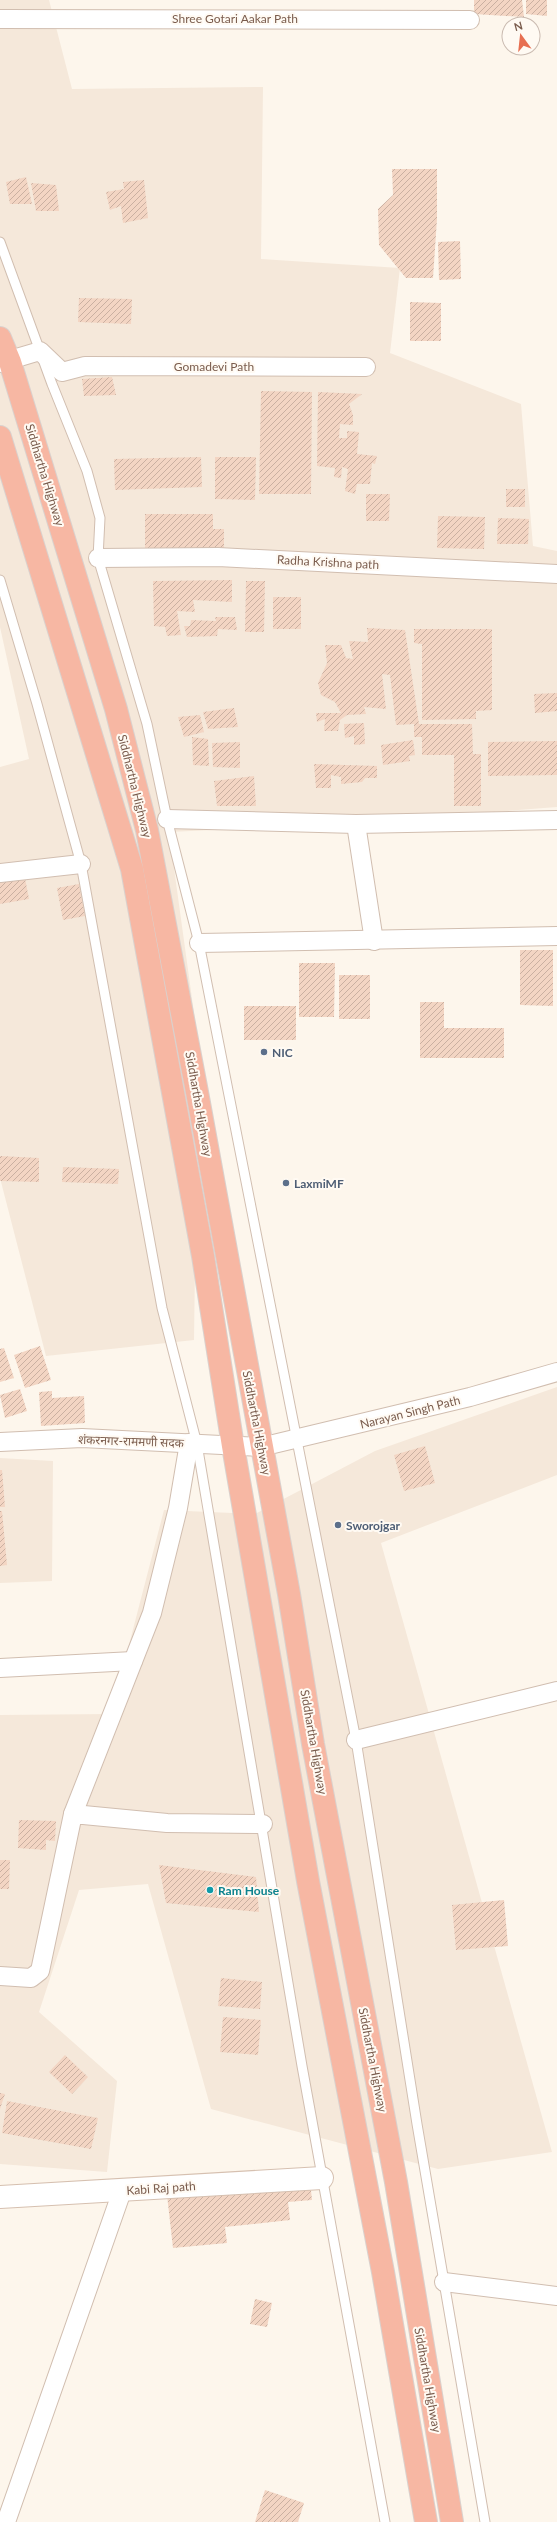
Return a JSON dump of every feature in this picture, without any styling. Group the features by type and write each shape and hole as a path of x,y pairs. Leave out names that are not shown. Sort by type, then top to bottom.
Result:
{"highway":[{"name":"Siddhartha Highway","path":"0,338 5,362 116,709 147,830 197,1092 313,1744 396,2182 452,2522"},
{"name":"Siddhartha Highway","path":"0,436 52,613 132,869 203,1256 233,1446 308,1881 383,2272 426,2522"}],"street":[{"name":"Shree Gotari Aakar Path","path":"0,19 470,20"},
{"path":"5,362 40,351"},
{"name":"Gomadevi Path","path":"40,351 62,372 85,366 366,367"},
{"name":"Radha Krishna path","path":"98,558 218,557 557,574"},
{"path":"167,819 356,824 557,820"},
{"path":"356,824 374,940"},
{"path":"0,873 81,864"},
{"path":"199,943 557,936"},
{"name":"Narayan Singh Path","path":"261,1447 470,1397 557,1372"},
{"name":"शंकरनगर-राममणी सदक","path":"0,1442 82,1438 261,1447"},
{"path":"0,1976 31,1978 40,1971 73,1814 152,1613 166,1564 193,1444"},
{"path":"0,1668 133,1661"},
{"path":"356,1740 557,1692"},
{"path":"73,1814 167,1823 263,1824"},
{"name":"Kabi Raj path","path":"0,2197 322,2178"},
{"path":"6,2522 122,2191"},
{"path":"444,2282 557,2296"}],"lane":[{"path":"0,242 89,478 100,518 98,558 147,724 167,819 199,943 356,1740 444,2282 485,2522"},
{"path":"0,580 37,704 81,864 162,1308 193,1444 263,1824 322,2178 385,2522"}],"shaded area":[{"path":"0,0 49,0 72,89 263,87 261,259 400,268 390,353 521,404 533,546 557,551 557,807 341,824 169,832 198,1042 194,1340 46,1356 0,1178 0,767 29,759 0,627"},
{"path":"557,1387 557,1475 381,1543 552,2152 438,2169 211,2109 148,1884 79,1890 39,2012 117,2081 107,2172 0,2164 0,1715 111,1714 164,1510 255,1514 375,1451"},
{"path":"0,1458 53,1461 52,1581 0,1583"}],"building":[{"path":"474,0 522,0 524,16 474,14"},
{"path":"526,0 547,0 547,16 526,14"},
{"path":"392,169 437,169 437,219 433,278 406,278 379,245 378,209 393,195"},
{"path":"26,177 32,204 10,204 6,182"},
{"path":"144,180 148,218 123,223 121,206 110,210 106,192 124,189 123,182"},
{"path":"31,183 56,185 59,211 36,211"},
{"path":"460,241 461,279 439,280 438,242"},
{"path":"79,298 132,299 131,324 78,322"},
{"path":"410,302 441,303 441,341 410,341"},
{"path":"112,377 116,395 84,396 82,379"},
{"path":"261,391 312,392 311,494 259,494"},
{"path":"318,392 362,394 349,404 353,415 353,425 340,424 339,438 347,438 347,431 359,432 357,454 377,456 375,464 372,463 370,484 357,484 355,494 345,491 348,469 342,467 341,478 334,477 335,468 317,466"},
{"path":"201,457 202,487 115,490 114,459"},
{"path":"215,457 256,457 255,500 215,499"},
{"path":"506,489 525,489 525,507 506,507"},
{"path":"366,494 390,494 389,521 366,521"},
{"path":"145,514 213,514 213,529 224,529 224,548 145,548"},
{"path":"438,516 485,517 484,549 437,548"},
{"path":"498,518 529,519 528,544 497,544"},
{"path":"232,580 232,602 193,600 195,612 177,611 181,635 167,636 165,627 154,626 153,581"},
{"path":"246,581 265,581 264,632 245,632"},
{"path":"273,597 301,597 301,629 273,629"},
{"path":"215,617 235,617 237,630 218,629 217,636 187,637 184,626 190,626 191,620 216,621"},
{"path":"367,628 405,630 419,724 472,724 473,754 481,754 481,806 454,806 454,755 422,755 422,737 414,737 414,724 396,725 390,675 382,674 386,709 364,707 366,714 347,715 340,720 338,731 324,731 325,719 317,722 316,713 341,713 335,702 321,695 318,683 327,663 325,645 341,645 346,658 353,659 349,641 368,642"},
{"path":"414,629 492,629 492,710 476,711 476,719 422,720 422,644 414,643"},
{"path":"557,693 557,711 535,713 534,694"},
{"path":"234,708 238,727 208,729 203,712"},
{"path":"200,715 204,732 184,737 178,717"},
{"path":"364,723 365,744 354,745 354,736 345,738 344,724"},
{"path":"192,737 208,739 209,766 193,765"},
{"path":"413,740 415,755 409,756 410,761 383,765 381,745"},
{"path":"557,741 557,775 488,776 488,742"},
{"path":"240,742 240,768 213,767 212,743"},
{"path":"314,764 377,766 377,778 365,778 362,782 341,784 341,777 331,775 331,788 316,788"},
{"path":"254,776 256,806 217,806 214,781"},
{"path":"24,873 29,899 0,904 0,878"},
{"path":"79,884 85,916 63,920 57,888"},
{"path":"520,950 553,950 553,1006 520,1005"},
{"path":"299,963 335,963 334,1017 299,1017"},
{"path":"339,975 370,975 370,1019 339,1019"},
{"path":"420,1002 444,1002 444,1028 504,1028 504,1058 420,1058"},
{"path":"244,1006 296,1006 296,1040 244,1040"},
{"path":"0,1156 39,1158 39,1182 0,1181"},
{"path":"63,1167 119,1169 118,1184 62,1182"},
{"path":"40,1346 51,1380 25,1388 14,1355"},
{"path":"4,1348 14,1378 0,1382 0,1349"},
{"path":"20,1389 27,1411 5,1418 0,1395"},
{"path":"52,1391 52,1398 84,1396 85,1423 41,1426 39,1392"},
{"path":"425,1446 435,1483 404,1491 394,1455"},
{"path":"0,1470 2,1470 5,1507 0,1507"},
{"path":"0,1511 2,1511 7,1565 0,1566"},
{"path":"19,1820 56,1821 55,1841 46,1840 46,1850 18,1848"},
{"path":"0,1860 10,1860 9,1889 0,1889"},
{"name":"Ram House","path":"159,1865 256,1877 259,1912 166,1903"},
{"path":"504,1900 508,1946 456,1950 452,1905"},
{"path":"221,1978 262,1982 260,2009 218,2006"},
{"path":"223,2017 261,2020 258,2055 220,2052"},
{"path":"65,2055 88,2077 72,2094 49,2072"},
{"path":"0,2093 5,2094 0,2109"},
{"path":"7,2101 98,2118 91,2149 2,2133"},
{"path":"310,2181 312,2200 288,2202 290,2220 225,2227 227,2243 173,2248 167,2195"},
{"path":"255,2299 272,2303 267,2327 250,2324"},
{"path":"265,2490 304,2503 298,2522 255,2522"}],"place":[{"name":"NIC","path":"264,1052"},
{"name":"LaxmiMF","path":"286,1183"},
{"name":"Sworojgar","path":"338,1525"},
{"name":"Ram House","path":"210,1890"}]}
